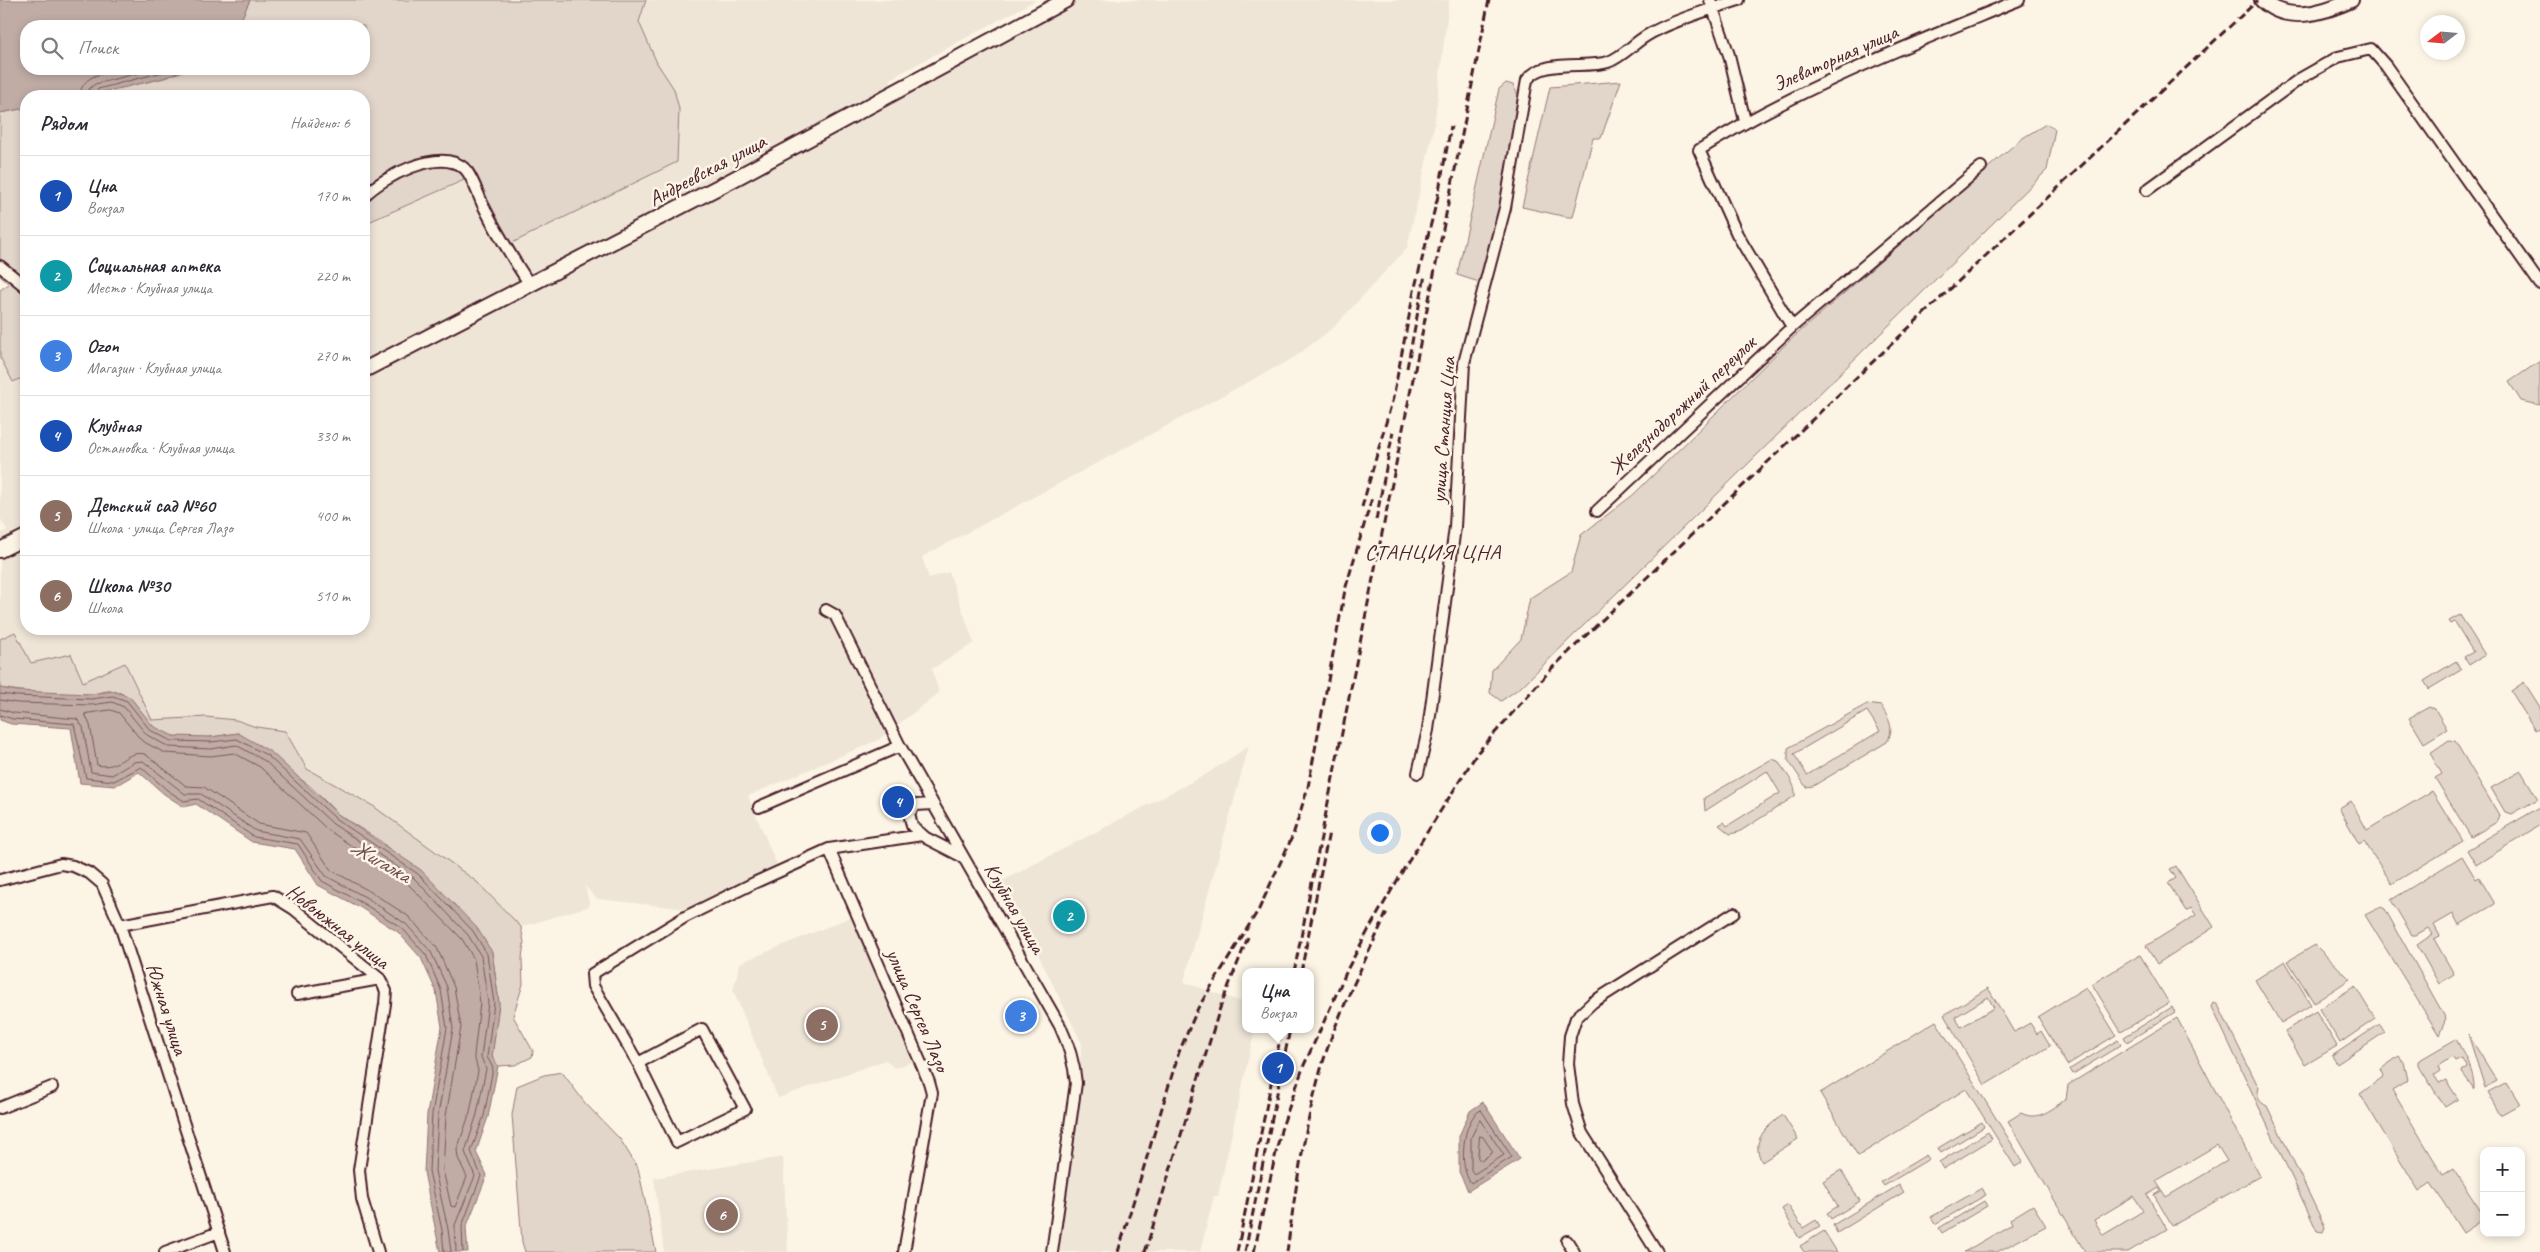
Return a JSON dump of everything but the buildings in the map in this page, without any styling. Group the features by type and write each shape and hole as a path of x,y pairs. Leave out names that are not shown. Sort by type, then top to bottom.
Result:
{"street":[{"name":"Андреевская улица","path":"370,367 732,180 1066,0"},
{"name":"улица Станция Цна","path":"1418,774 1428,730 1455,527 1464,363 1505,208 1528,80 1533,73 1541,70 1608,62 1647,35 1711,4 1740,0"},
{"name":"Элеваторная улица","path":"1792,327 1737,234 1700,150 1745,121 1856,67 2019,0"},
{"path":"2262,0 2268,6 2288,14 2313,14 2351,0"},
{"path":"1711,4 1729,55 1745,121"},
{"path":"2147,190 2301,78 2338,56 2371,49 2386,66 2540,284"},
{"path":"370,190 374,186 413,166 446,160 465,168 506,249 530,285"},
{"name":"Железнодорожный переулок","path":"1597,511 1792,327 1981,167"},
{"path":"0,266 20,282"},
{"path":"0,550 20,540"},
{"name":"Клубная улица","path":"826,610 835,615 900,746 1060,1026 1074,1064 1076,1083 1052,1252"},
{"path":"759,807 900,746"},
{"path":"934,804 916,805 909,813 912,826 922,835 964,858"},
{"path":"638,1063 702,1029 745,1109 677,1142 638,1063 593,986 592,974 685,918 756,882 829,849 922,835"},
{"name":"улица Сергея Лазо","path":"829,849 929,1082 932,1093 904,1252"},
{"name":"Южная улица","path":"0,880 61,864 73,866 89,873 102,884 120,925 225,1252"},
{"name":"Новоюжная улица","path":"120,925 273,896 294,909 380,979 386,991 385,1004 359,1170 362,1199 378,1252"},
{"path":"1657,1252 1582,1133 1573,1104 1568,1064 1570,1036 1576,1018 1592,1002 1734,913"},
{"path":"297,994 380,979"},
{"path":"0,1108 52,1087"},
{"path":"165,1252 219,1232"},
{"path":"1567,1241 1574,1252"}],"shaded area":[{"path":"250,0 646,0 639,22 657,63 674,89 679,109 677,162 508,245 471,177 370,221 370,90 113,90 172,75 370,75 370,20 241,20"},
{"path":"646,0 1036,0 890,79 899,94 1076,0 1449,0 1434,127 1407,248 1334,327 1295,357 922,557 929,578 949,572 974,643 932,669 939,693 878,740 748,796 777,865 688,909 597,899 585,886 590,906 521,927 477,882 373,806 307,769 285,731 256,727 236,720 206,717 152,720 125,663 83,683 31,663 15,632 0,639 0,534 7,530 0,518 0,357 13,382 20,379 20,635 370,635 370,221 674,89 657,63 639,22"},
{"path":"1621,81 1601,138 1593,138 1573,217 1522,207 1550,87"},
{"path":"1506,83 1513,85 1517,93 1522,94 1502,196 1502,206 1479,282 1457,275 1499,89"},
{"path":"20,109 20,379 13,382 0,357 0,290 9,284 0,276 0,113"},
{"path":"2046,124 2055,129 2047,170 1521,687 1501,701 1490,693 1492,670 1521,639 1530,598 1571,572 1581,535 1633,495 1789,341 2021,139"},
{"path":"2540,361 2540,405 2521,401 2509,382"},
{"path":"2460,615 2485,655 2469,665 2464,657 2473,652 2455,622 2451,624 2449,621"},
{"path":"15,632 31,663 71,654 83,682 125,663 152,720 206,717 236,720 256,727 285,731 307,769 373,806 477,882 521,927 524,942 522,959 523,984 513,1016 533,1051 532,1057 515,1065 498,1066 492,1057 499,1003 492,952 382,842 339,815 310,786 238,733 194,738 171,736 153,726 127,696 114,691 92,694 69,694 0,688 0,639"},
{"path":"2456,661 2461,670 2429,689 2424,681"},
{"path":"2524,682 2540,707 2540,727 2535,730 2511,691"},
{"path":"1867,704 1881,706 1891,728 1887,742 1813,786 1806,787 1788,760 1788,748","holes":["1867,711 1880,731 1807,775 1794,754"]},
{"path":"2429,707 2435,709 2447,729 2424,743 2409,718"},
{"path":"2449,740 2455,741 2499,815 2497,822 2471,837 2435,778 2442,774 2430,753"},
{"path":"1249,746 1184,982 1242,1002 1242,1033 1254,1033 1218,1196 1214,1196 1200,1252 1056,1252 1082,1044 1002,881 1205,775"},
{"path":"1772,759 1778,761 1790,778 1795,796 1739,832 1730,834 1719,825 1724,822 1727,826 1780,793 1767,771 1705,811 1704,798"},
{"path":"2521,771 2538,799 2512,814 2505,812 2491,788"},
{"path":"2432,791 2463,841 2392,884 2364,841 2359,844 2339,808 2351,801 2367,830"},
{"path":"2540,807 2540,825 2476,865 2467,850"},
{"path":"2462,856 2476,879 2479,877 2495,904 2459,925 2453,914 2434,925 2440,936 2434,939 2454,974 2439,984 2417,945 2433,934 2428,928 2416,935 2412,935 2391,900"},
{"path":"2176,866 2214,927 2157,964 2146,946 2196,915 2191,908 2186,911 2168,883 2176,878 2170,869"},
{"path":"2381,907 2385,909 2446,1019 2439,1035 2365,915"},
{"path":"851,917 913,1062 894,1068 886,1060 778,1098 733,990 740,963"},
{"path":"2315,945 2350,979 2314,1003 2288,961"},
{"path":"2140,955 2169,1003 2121,1032 2092,984"},
{"path":"2285,961 2311,1005 2281,1023 2255,980"},
{"path":"2355,986 2375,1019 2340,1043 2319,1009"},
{"path":"2086,987 2116,1035 2067,1065 2038,1017"},
{"path":"1988,988 2014,1032 2030,1023 2037,1034 2041,1031 2050,1046 1985,1085 1944,1015","holes":["1988,997 1994,1008 1961,1027 1955,1017"]},
{"path":"2214,1003 2218,1005 2259,1088 2259,1099 2267,1106 2325,1227 2323,1232 2317,1231 2212,1007"},
{"path":"2172,1007 2175,1012 2127,1042 2124,1037"},
{"path":"2316,1011 2337,1046 2305,1065 2285,1031"},
{"path":"2177,1018 2260,1176 2172,1226 2154,1195 2161,1191 2159,1188 2147,1195 2167,1229 2128,1252 2085,1252 2008,1121 2021,1113 2033,1116 2050,1110 2066,1099 2068,1085","holes":["2217,1145 2227,1161 2166,1197 2156,1181","2134,1196 2143,1211 2103,1235 2094,1220"]},
{"path":"1936,1021 2023,1162 2015,1167 1966,1089 1858,1156 1820,1093"},
{"path":"2380,1024 2385,1032 2337,1064 2332,1056"},
{"path":"2468,1034 2497,1081 2485,1088"},
{"path":"2456,1039 2471,1070 2474,1089 2461,1071 2467,1067 2461,1058 2455,1061 2452,1057 2438,1066 2440,1071 2434,1075 2439,1083 2446,1080 2458,1099 2445,1107 2418,1065 2418,1061"},
{"path":"2118,1040 2121,1045 2073,1074 2070,1069"},
{"path":"2399,1056 2404,1062 2408,1080 2392,1090 2443,1175 2453,1169 2480,1210 2480,1222 2463,1233 2431,1183 2419,1191 2360,1094 2384,1076 2381,1069"},
{"path":"562,1072 585,1103 620,1139 638,1168 656,1252 525,1252 522,1242 512,1115 517,1086 544,1075"},
{"path":"2507,1083 2520,1104 2500,1115 2488,1093"},
{"path":"1783,1115 1798,1139 1762,1162 1758,1147 1759,1141 1766,1129"},
{"path":"1982,1122 1984,1127 1941,1153 1938,1148"},
{"path":"1988,1132 1992,1139 1943,1169 1939,1162"},
{"path":"1926,1155 1929,1159 1884,1186 1881,1182"},
{"path":"783,1157 788,1252 664,1252 654,1178"},
{"path":"1841,1170 1860,1201 1831,1219 1827,1213 1838,1206 1823,1181"},
{"path":"1899,1185 1904,1192 1837,1233 1833,1225"},
{"path":"1982,1188 1986,1195 1935,1224 1931,1217"},
{"path":"1984,1201 1987,1206 1942,1233 1939,1228"},
{"path":"1788,1205 1803,1228 1816,1220 1820,1226 1799,1238 1782,1209"},
{"path":"2033,1205 2046,1226 1997,1252 1964,1252 2012,1224 2010,1219"},
{"path":"1824,1231 1837,1252 1804,1252 1800,1246"}],"water":[{"path":"0,0 250,0 241,20 20,20 20,75 172,75 113,90 20,90 20,109 0,113"},
{"name":"Жигалка","path":"0,688 17,691 91,694 113,691 130,697 153,726 173,736 211,737 238,733 271,752 339,815 421,870 477,928 492,952 499,1003 492,1057 498,1066 488,1117 476,1152 487,1175 466,1228 468,1252 440,1252 424,1172 427,1114 442,1027 436,991 421,958 398,932 361,908 318,885 295,849 252,842 196,804 184,807 164,794 139,772 115,786 80,783 71,728 11,724 0,720"},
{"path":"1483,1102 1520,1159 1468,1191 1459,1172 1459,1136 1470,1111"}],"railway":[{"path":"1295,968 1489,0"},
{"path":"1254,1252 1281,1130 1304,1065 1348,968 1369,929 1405,867 1478,752 1552,668 1881,354 2258,0"},
{"path":"1437,201 1451,126"},
{"path":"1362,507 1393,398 1414,291 1438,196"},
{"path":"1407,368 1425,275"},
{"path":"1376,520 1393,432"},
{"path":"1118,1252 1179,1052 1198,1008 1259,909 1293,835 1308,787 1345,590 1372,498"},
{"path":"1302,968 1329,832"},
{"path":"1287,1252 1306,1129 1324,1059 1346,1002 1388,909"},
{"path":"1145,1252 1220,1008 1248,937"},
{"path":"1237,1252 1281,1033"},
{"path":"1245,1252 1289,1033"}],"place":[{"name":"Клубная","path":"898,802"},
{"name":"Социальная аптека","path":"1069,916"},
{"name":"Ozon","path":"1021,1016"},
{"name":"Детский сад №60","path":"822,1025"},
{"name":"Цна","path":"1278,1068"},
{"name":"Школа №30","path":"722,1215"}],"district":[{"name":"СТАНЦИЯ ЦНА","path":"1433,551"}]}
